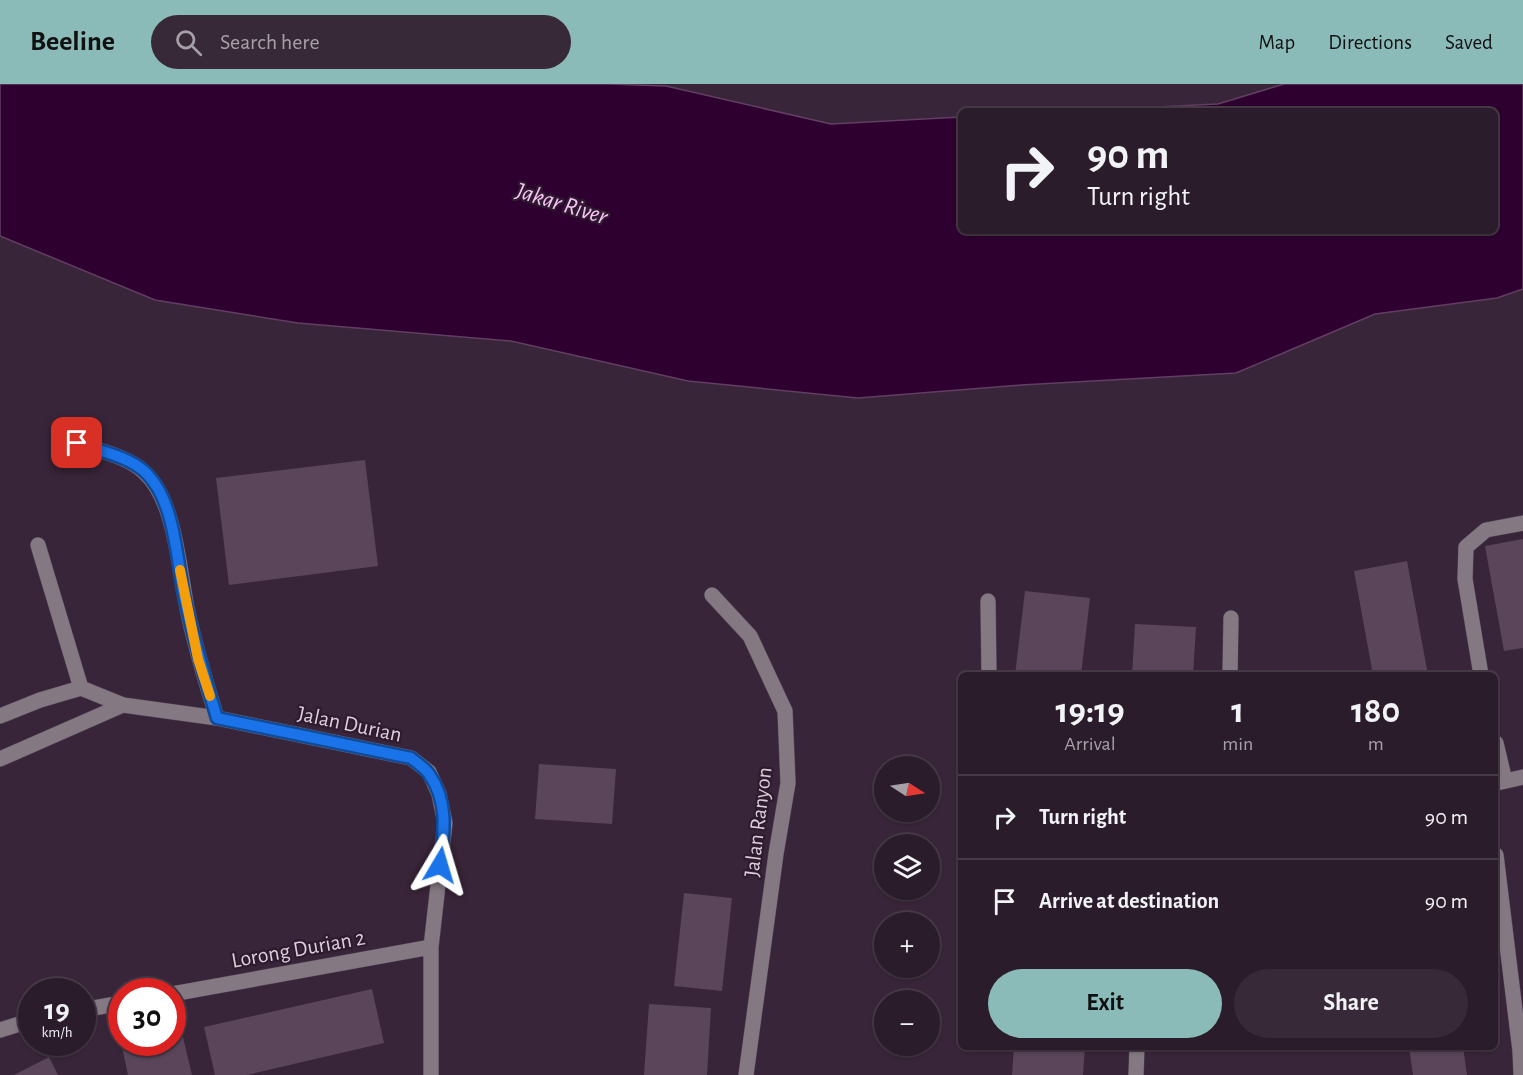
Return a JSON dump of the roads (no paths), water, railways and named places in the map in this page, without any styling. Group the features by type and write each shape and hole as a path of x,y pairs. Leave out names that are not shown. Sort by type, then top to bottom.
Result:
{"street":[{"path":"77,443 126,460 144,472 161,495 175,538 184,596 198,659 217,718"},
{"path":"1480,672 1465,579 1466,547 1486,530 1523,523"},
{"path":"0,716 40,700 81,688 38,545"},
{"name":"Jalan Ranyon","path":"712,595 750,636 785,711 788,783 746,1075"},
{"path":"988,601 989,672"},
{"path":"1230,672 1231,618"},
{"name":"Jalan Durian","path":"81,688 123,705 217,718 411,758 429,772 439,794 445,823 431,947 431,1075"},
{"path":"0,759 123,705"},
{"path":"1498,762 1500,782 1523,777"},
{"path":"1498,871 1521,1075"},
{"name":"Lorong Durian 2","path":"186,991 431,947"},
{"path":"0,1030 18,1024"},
{"path":"1136,1075 1137,1050"}],"water":[{"name":"Jakar River","path":"0,84 608,84 666,86 831,124 958,117 958,234 1498,234 1498,108 1136,108 1218,104 1284,84 1523,84 1523,289 1497,298 1375,314 1236,373 1021,385 858,398 688,381 511,341 298,323 155,300 0,236"}]}
